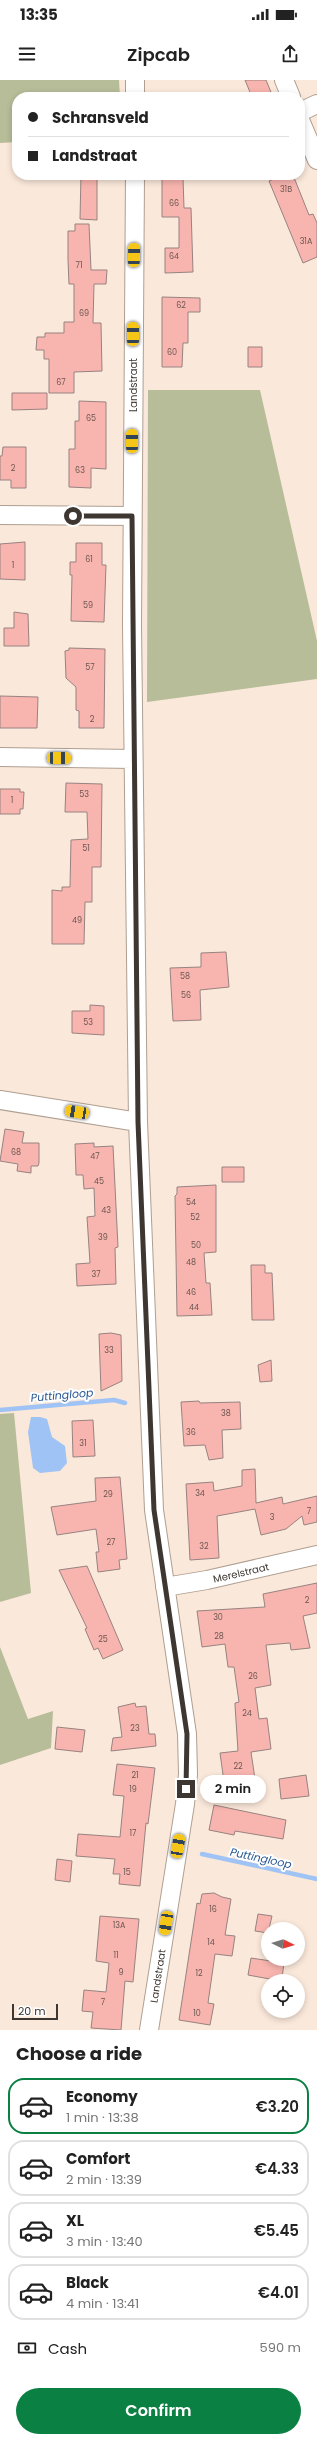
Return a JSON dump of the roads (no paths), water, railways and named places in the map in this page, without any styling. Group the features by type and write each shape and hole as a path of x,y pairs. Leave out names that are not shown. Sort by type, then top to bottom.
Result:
{"street":[{"path":"135,80 135,92"},
{"path":"284,80 289,92"},
{"path":"305,110 317,104"},
{"path":"305,132 317,160"},
{"name":"Landstraat","path":"135,180 132,516 133,759 138,1122 154,1510 185,1714 188,1774 185,1804 149,2030"},
{"path":"0,515 132,516"},
{"path":"0,757 133,759"},
{"path":"0,1100 138,1122"},
{"name":"Merelstraat","path":"165,1587 207,1580 317,1555"}],"water":[{"path":"31,1417 47,1419 52,1437 65,1446 67,1463 60,1471 40,1473 33,1468 28,1432"}],"waterway":[{"name":"Puttingloop","path":"0,1410 114,1400 125,1403"},
{"name":"Puttingloop","path":"202,1854 317,1879"}]}
